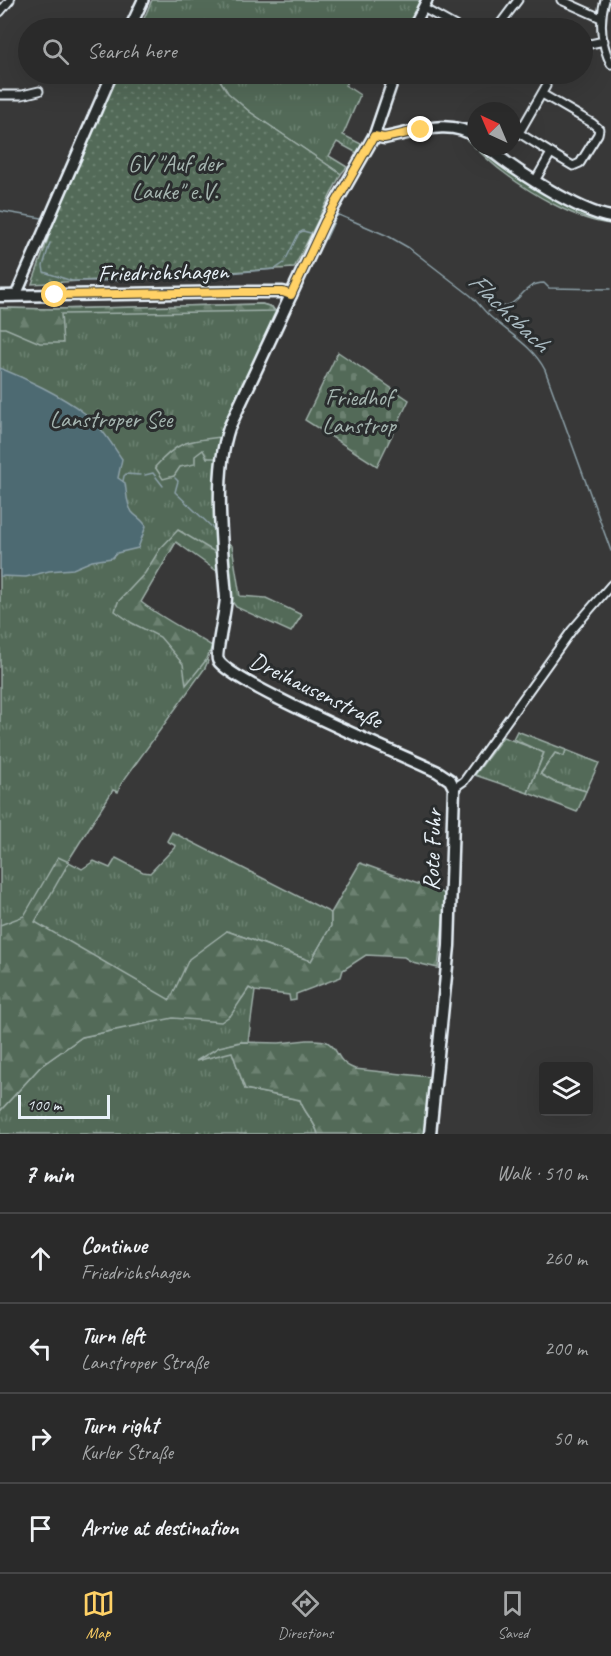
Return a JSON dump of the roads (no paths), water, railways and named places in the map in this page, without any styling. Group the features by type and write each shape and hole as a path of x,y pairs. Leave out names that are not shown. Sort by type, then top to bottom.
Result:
{"main road":[{"path":"291,295 325,222 374,136 384,138 451,126 467,130"},
{"path":"498,156 580,207 611,217"},
{"name":"Friedrichshagen","path":"0,296 241,292 283,292 291,295"},
{"name":"Dreihausenstraße","path":"291,295 229,428 224,446 220,498 226,597 218,659 229,670 266,693 438,772 450,780 454,788"},
{"name":"Rote Fuhr","path":"430,1134 446,979 454,788"}],"street":[{"path":"0,12 10,0"},
{"path":"135,18 143,0"},
{"path":"504,18 518,0"},
{"path":"561,0 601,18"},
{"path":"605,0 601,18 604,41 611,64"},
{"path":"418,18 425,4 445,18"},
{"path":"593,43 604,41"},
{"path":"16,295 108,84"},
{"path":"374,136 392,84"},
{"path":"542,94 592,123 598,129 598,134 580,163 573,166 519,133 546,86"},
{"path":"0,95 22,95 39,91"},
{"path":"535,181 551,153"},
{"name":"Rote Fuhr","path":"454,788 464,781 572,630 611,585"}],"water":[{"name":"Lanstroper See","path":"0,368 65,400 89,417 104,434 122,459 118,478 125,483 130,509 146,526 138,548 73,569 49,571 26,577 0,576"}],"waterway":[{"name":"Flachsbach","path":"0,211 42,218"},
{"name":"Flachsbach","path":"324,239 339,215 388,236 409,248 470,295 490,316 535,355 545,370 611,551"},
{"name":"Flachsbach","path":"286,259 299,233 303,231 314,234"},
{"name":"Flachsbach","path":"50,243 43,266 44,272 72,281 183,277 275,269 284,263"},
{"path":"488,312 511,304 533,285 538,284 544,283 549,288 610,289"},
{"path":"145,475 153,473 163,486"},
{"path":"123,481 126,474 140,475"},
{"path":"175,478 178,481 175,492 214,529"}],"park label":[{"name":"GV \"Auf der Lauke\" e.V.","path":"175,177"},
{"name":"Friedhof Lanstrop","path":"359,411"}]}
